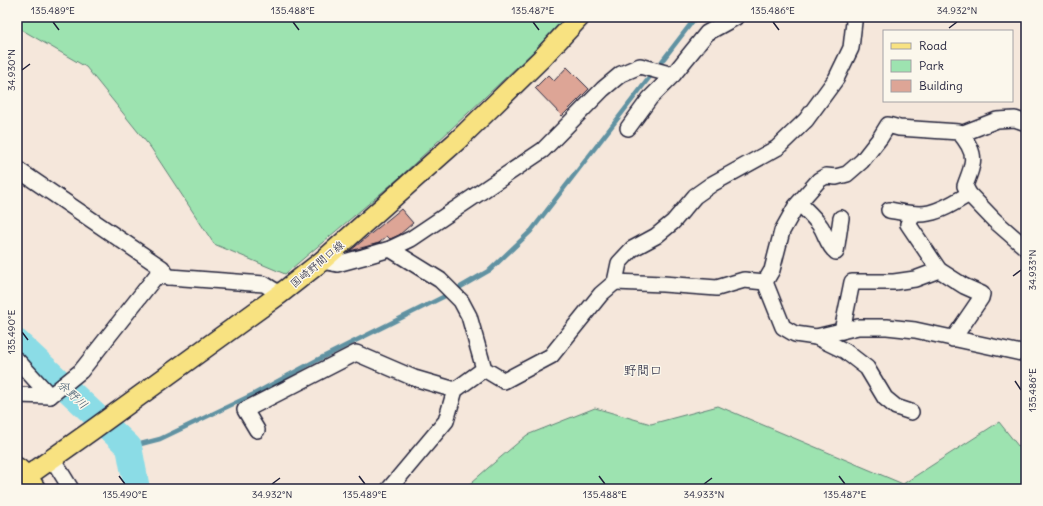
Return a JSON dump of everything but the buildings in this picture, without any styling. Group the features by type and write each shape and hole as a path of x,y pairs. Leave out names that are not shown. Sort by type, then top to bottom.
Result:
{"main road":[{"name":"国崎野間口線","path":"26,478 280,294 322,260 458,140 541,59 580,17"}],"street":[{"path":"628,128 650,98 672,76 707,33 736,17"},
{"path":"390,249 440,280 461,302 469,316 484,369 504,381 551,356 601,294 615,282 619,263 632,249 656,236 673,222 695,196 712,184 777,148 806,120 836,79 851,48 854,22 853,17"},
{"path":"322,260 337,264 390,249 411,239 543,150 603,89 621,74 640,66 672,76"},
{"path":"961,134 997,120 1015,119 1026,123"},
{"path":"765,282 772,270 782,231 799,203 819,180 826,176 836,177 847,174 862,161 888,125 898,128 959,132 964,137 971,151 973,163 965,186 969,194 994,220 1026,248"},
{"path":"17,169 162,268 168,277"},
{"path":"889,210 914,214 929,213 951,205 969,194"},
{"path":"799,203 812,215 832,249 836,252 841,218"},
{"path":"914,214 908,224 940,270 964,286 982,294 981,298 953,339"},
{"path":"842,331 852,282 894,282 914,279 940,270"},
{"path":"17,395 50,396 81,371 156,276 264,284 280,294"},
{"path":"615,282 717,288 744,280 765,282"},
{"path":"765,282 783,327 795,334 816,337 845,351 867,368 885,398 896,407 911,412"},
{"path":"816,337 858,327 887,327 915,330 1026,354"},
{"path":"258,430 245,410 356,353 414,378 455,390"},
{"path":"17,360 50,396"},
{"path":"389,489 446,421 455,390 484,369"},
{"path":"52,458 71,489"}],"green space":[{"path":"17,17 565,17 536,49 399,178 285,274 214,244 151,148 86,67 17,27"},
{"path":"718,406 903,484 999,422 1026,456 1026,489 464,489 527,435 595,408 651,424"}],"waterway":[{"path":"129,447 160,439 254,394 317,360 443,297 490,270 531,231 696,17"},
{"name":"余野川","path":"17,342 129,447 137,489"}],"district":[{"name":"野間口","path":"643,370"}]}
